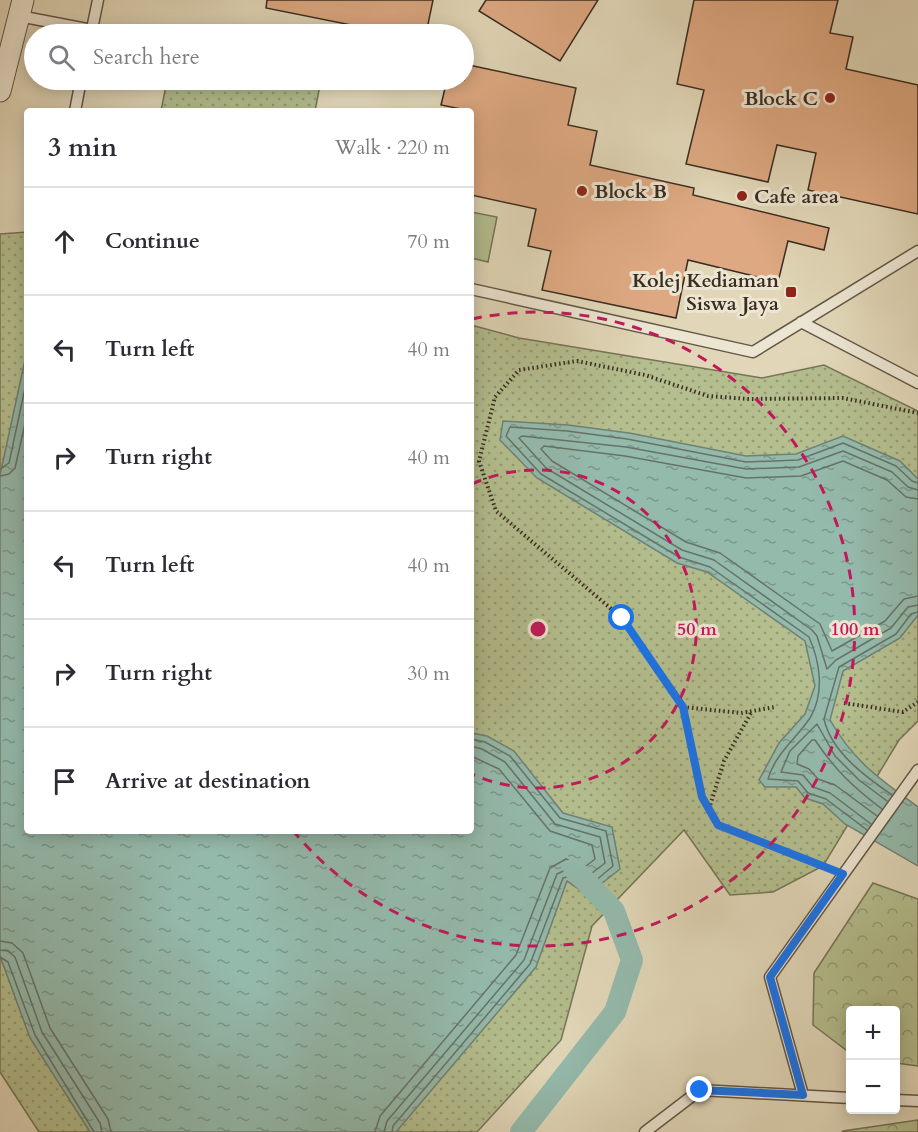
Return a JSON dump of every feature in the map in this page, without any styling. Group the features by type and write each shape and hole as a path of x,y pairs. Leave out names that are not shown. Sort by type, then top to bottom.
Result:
{"street":[{"path":"1,78 12,23"}],"lane":[{"path":"93,24 98,0"},
{"path":"76,108 79,90"},
{"path":"474,290 753,352 918,251"},
{"path":"801,322 918,383"},
{"path":"803,1095 770,977 918,770"},
{"path":"645,1132 700,1090 846,1098"},
{"path":"900,1100 918,1101"}],"path":[{"path":"843,874 718,825 702,797 683,707 622,618 496,511 479,461 495,397 519,370 577,361 645,375 708,396 749,399 843,398 918,413"},
{"path":"844,703 903,712 918,702"},
{"path":"683,707 741,713 775,707"},
{"path":"709,809 724,761 752,711"}],"green space":[{"path":"165,90 319,90 316,108 162,108"},
{"path":"474,213 497,217 488,262 474,259"},
{"path":"24,232 24,834 474,834 474,326 519,338 762,378 824,365 918,411 918,721 899,740 823,866 773,892 730,895 684,830 592,926 561,1040 477,1132 39,1132 0,1072 0,234"},
{"path":"873,883 918,899 918,1066 900,1064 900,1006 846,1006 846,1050 813,1025 814,973"},
{"path":"918,1120 918,1132 842,1132 843,1131"}],"water":[{"path":"24,365 24,834 474,834 474,734 487,736 514,751 563,813 612,827 620,869 587,895 567,881 536,967 396,1132 90,1132 30,1038 0,956 0,475"},
{"path":"503,421 568,425 629,433 746,456 796,454 843,436 900,461 918,479 918,615 900,638 843,671 830,720 858,759 918,807 918,866 845,824 823,804 805,798 796,787 765,787 759,780 779,743 805,714 815,686 805,641 707,572 677,563 537,478 500,440"}],"building":[{"path":"267,0 433,0 428,24 346,24 266,8"},
{"path":"486,0 598,0 560,61 479,11"},
{"name":"Block C","path":"694,0 838,0 830,33 853,37 846,69 918,85 918,214 808,190 816,153 777,145 768,182 686,164 704,90 677,84"},
{"name":"Block B","path":"474,66 576,88 568,125 597,131 590,165 694,188 693,195 829,228 824,250 788,241 778,282 688,260 676,318 542,290 551,251 528,246 536,209 474,196 474,108 441,105 445,90 474,90"}],"waterway":[{"path":"521,1132 615,1012 632,960 614,911 574,869"}],"place":[{"name":"Block C","path":"830,98"},
{"name":"Block B","path":"582,191"},
{"name":"Cafe area","path":"742,196"},
{"name":"Kolej Kediaman Siswa Jaya","path":"791,292"}],"route":[{"path":"622,618 683,707 702,797 718,825 843,874 770,977 803,1095 700,1090"}]}
